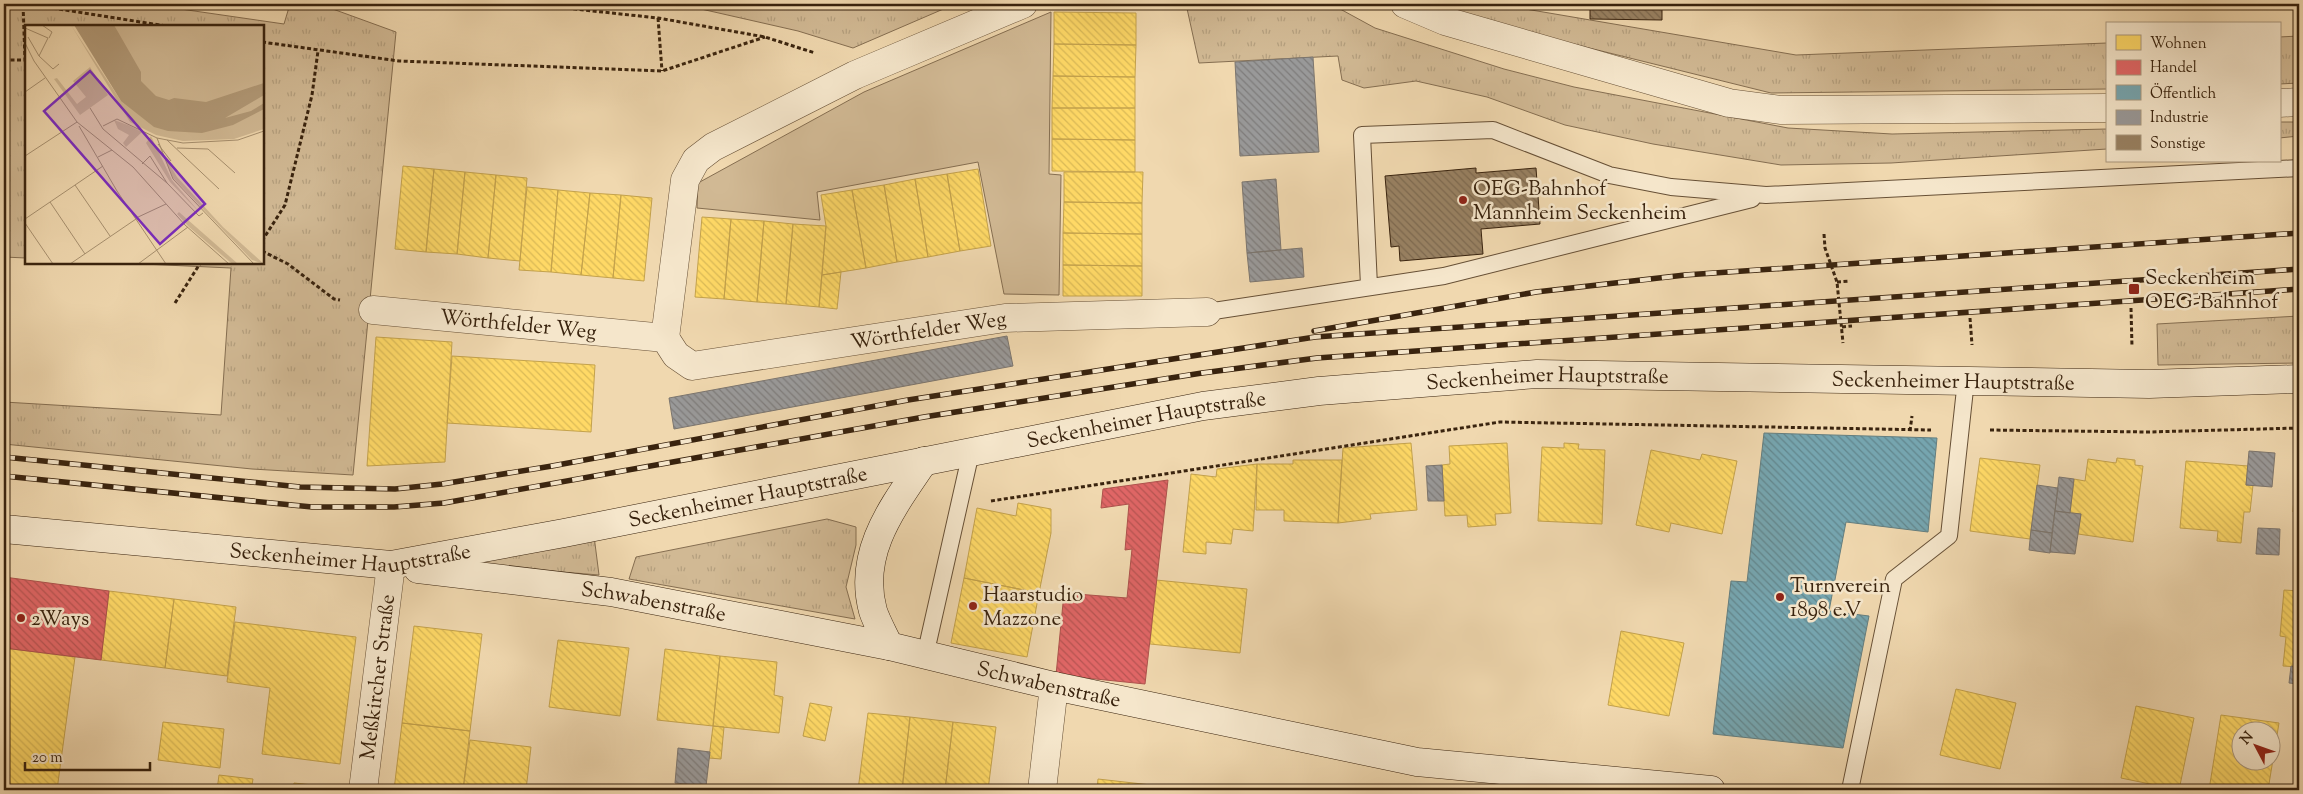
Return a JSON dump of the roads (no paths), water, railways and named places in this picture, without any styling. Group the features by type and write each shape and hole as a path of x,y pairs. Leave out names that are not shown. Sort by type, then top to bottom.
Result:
{"main road":[{"path":"665,338 685,180 696,160 713,147 856,75 1023,4"},
{"path":"1405,4 1446,21 1729,103 1780,110 2106,108"},
{"path":"2280,103 2299,102"},
{"name":"Wörthfelder Weg","path":"374,310 665,338 676,355 692,366 1004,318 1207,312"},
{"name":"Seckenheimer Hauptstraße","path":"4,529 391,565 564,533 1203,406 1319,391 1537,374 2149,384 2299,379"},
{"path":"889,646 874,611 869,575 877,536 892,507 924,460"},
{"name":"Schwabenstraße","path":"391,565 611,592 889,646 1054,686 1417,762 1711,790"},
{"name":"Meßkircher Straße","path":"363,790 391,565"},
{"path":"1042,790 1054,686"}],"lane":[{"path":"1369,286 1362,135 1493,130 1609,175 1671,187 1766,195 2299,168"},
{"path":"1207,312 1444,276 1766,195"},
{"path":"1850,790 1894,579 1949,536 1966,380"},
{"path":"925,656 971,452"}],"railway":[{"path":"1314,331 1536,292 1685,275 2299,233"},
{"path":"4,457 300,487 395,489 442,484 552,466 908,400 1315,337 2299,269"},
{"path":"4,476 312,507 394,507 444,503 924,417 1202,373 1317,358 2299,289"}],"place":[{"name":"OEG-Bahnhof Mannheim Seckenheim","path":"1463,200"},
{"name":"Seckenheim OEG-Bahnhof","path":"2134,289"},
{"name":"Turnverein 1898 e.V","path":"1780,597"},
{"name":"Haarstudio Mazzone","path":"973,606"},
{"name":"2Ways","path":"21,618"}]}
